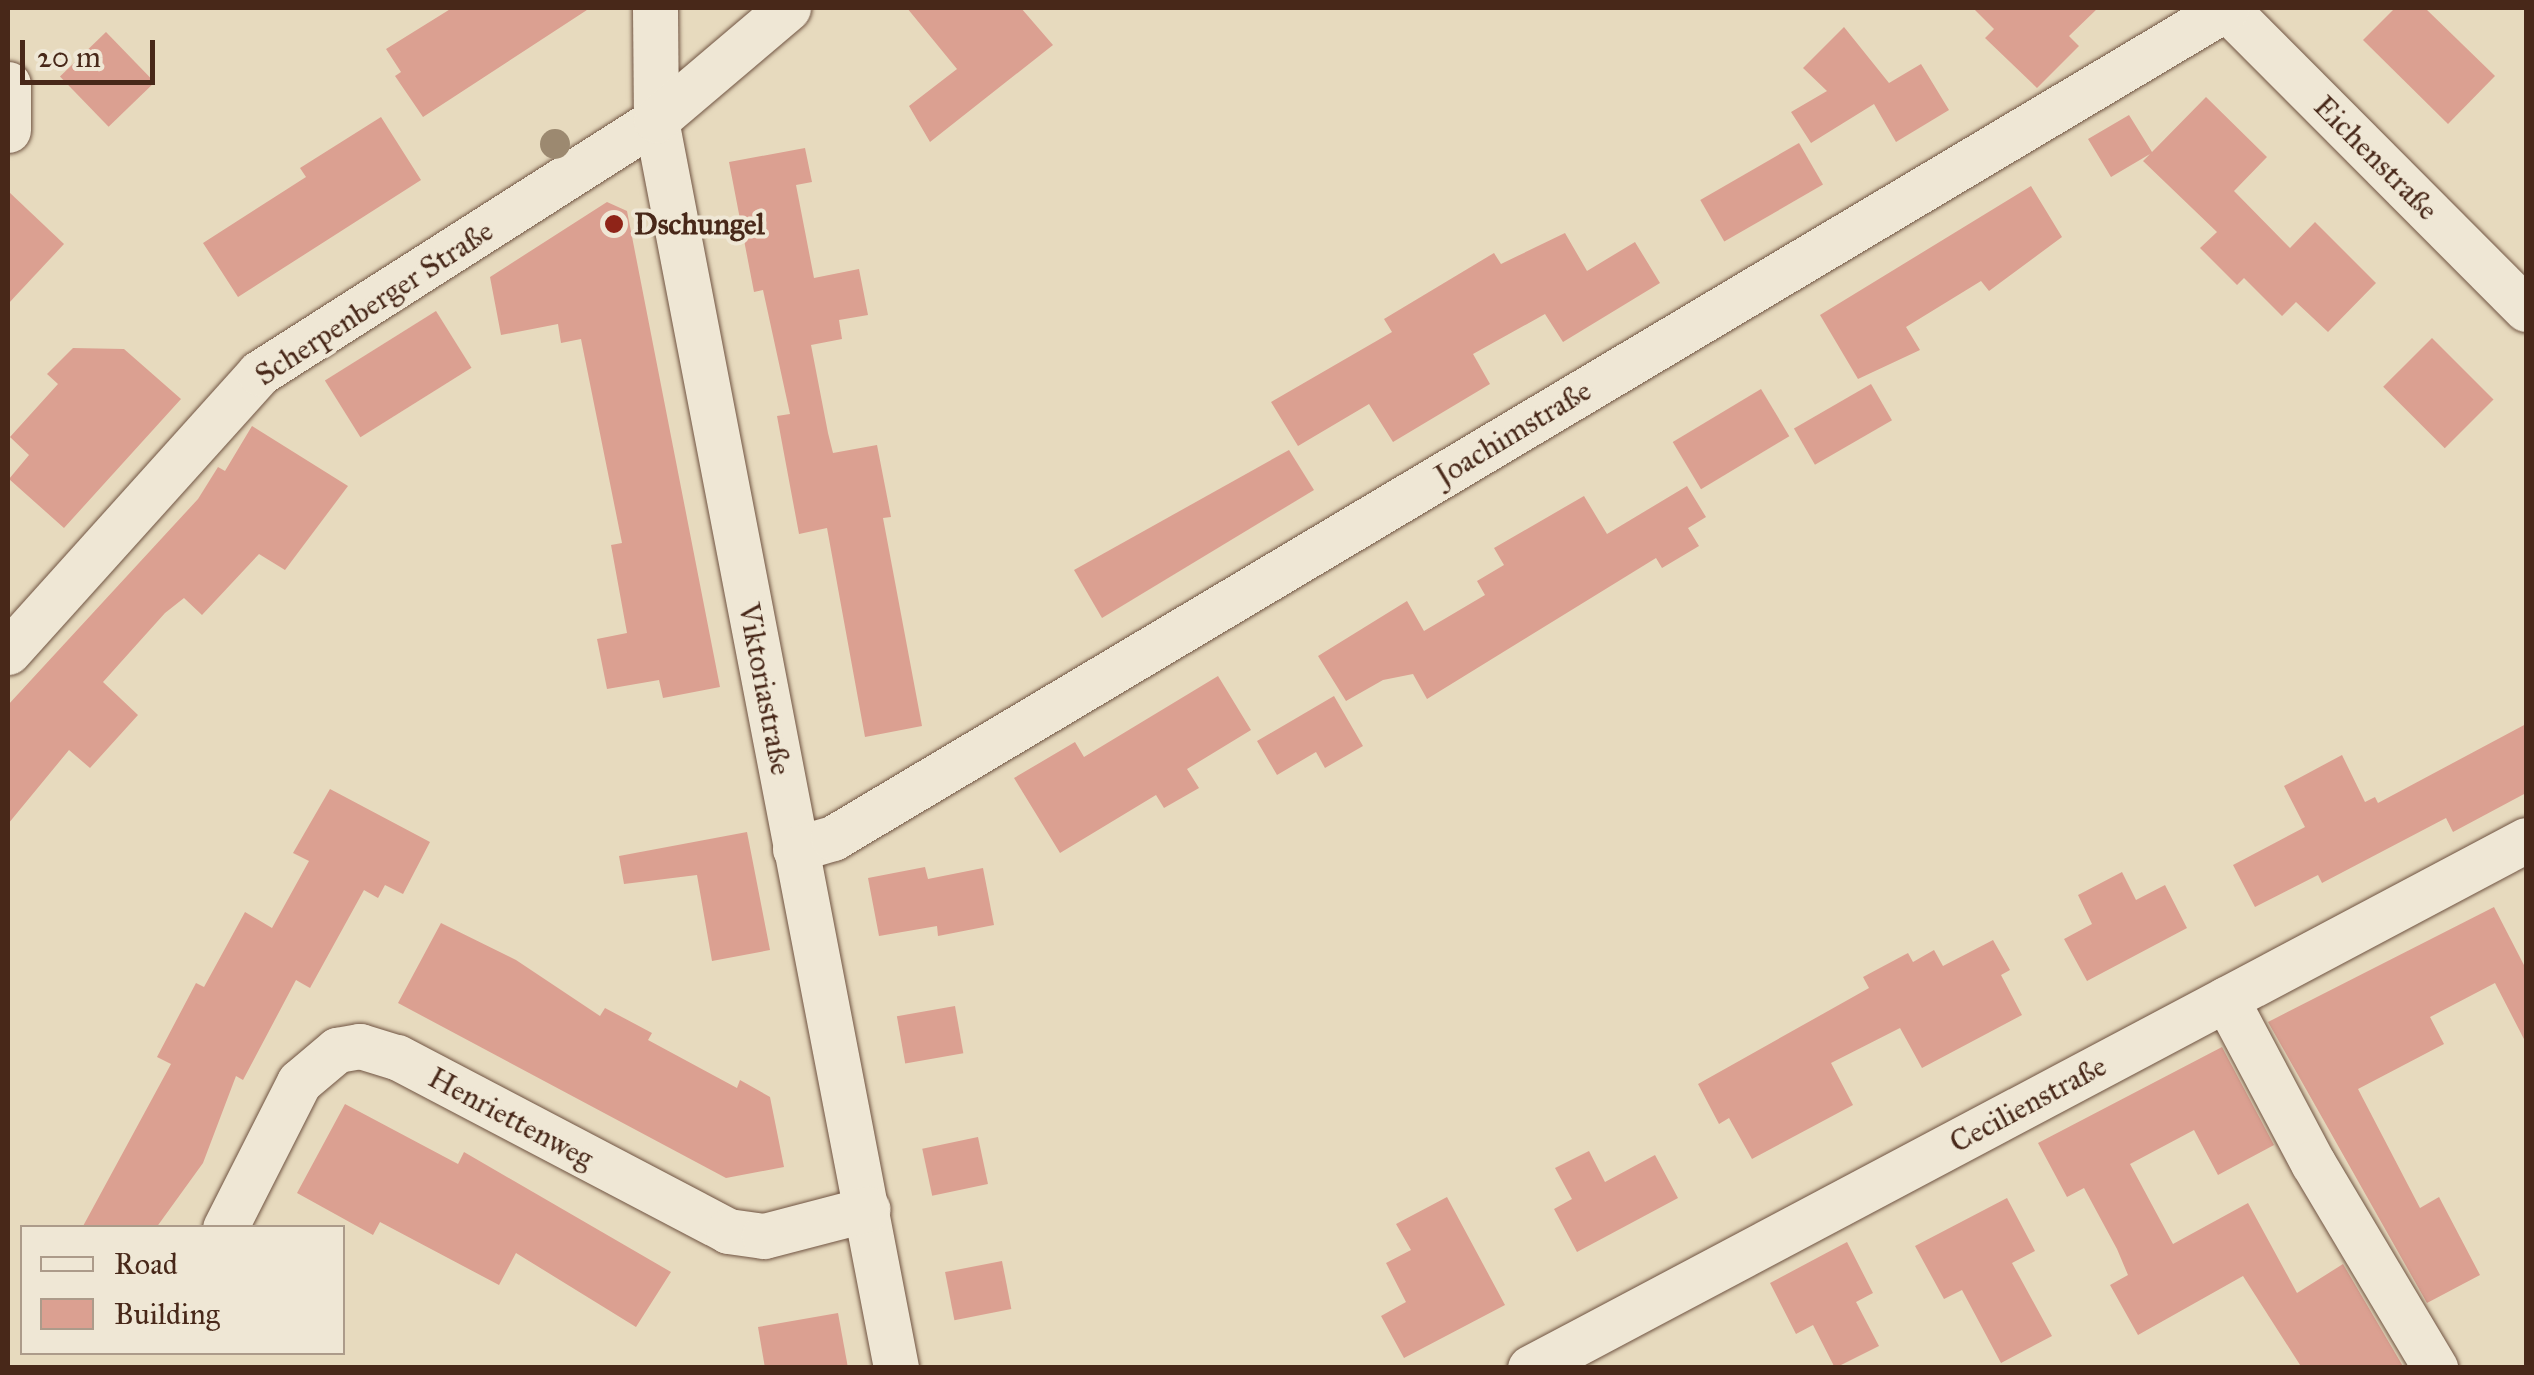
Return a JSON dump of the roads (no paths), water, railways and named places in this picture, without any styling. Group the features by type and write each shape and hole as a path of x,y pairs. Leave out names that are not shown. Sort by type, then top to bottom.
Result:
{"street":[{"name":"Viktoriastraße","path":"654,8 656,120 896,1368"},
{"name":"Scherpenberger Straße","path":"8,652 259,372 656,120 788,8"},
{"name":"Eichenstraße","path":"2226,8 2526,309"},
{"name":"Joachimstraße","path":"795,849 834,838 2226,8"},
{"path":"8,84 8,130"},
{"name":"Cecilienstraße","path":"1530,1368 2526,840"},
{"path":"2226,999 2313,1164 2435,1368"},
{"name":"Henriettenweg","path":"233,1223 299,1082 337,1050 360,1046 398,1058 728,1231 764,1236 868,1209"}],"place":[{"name":"Dschungel","path":"614,224"}]}
